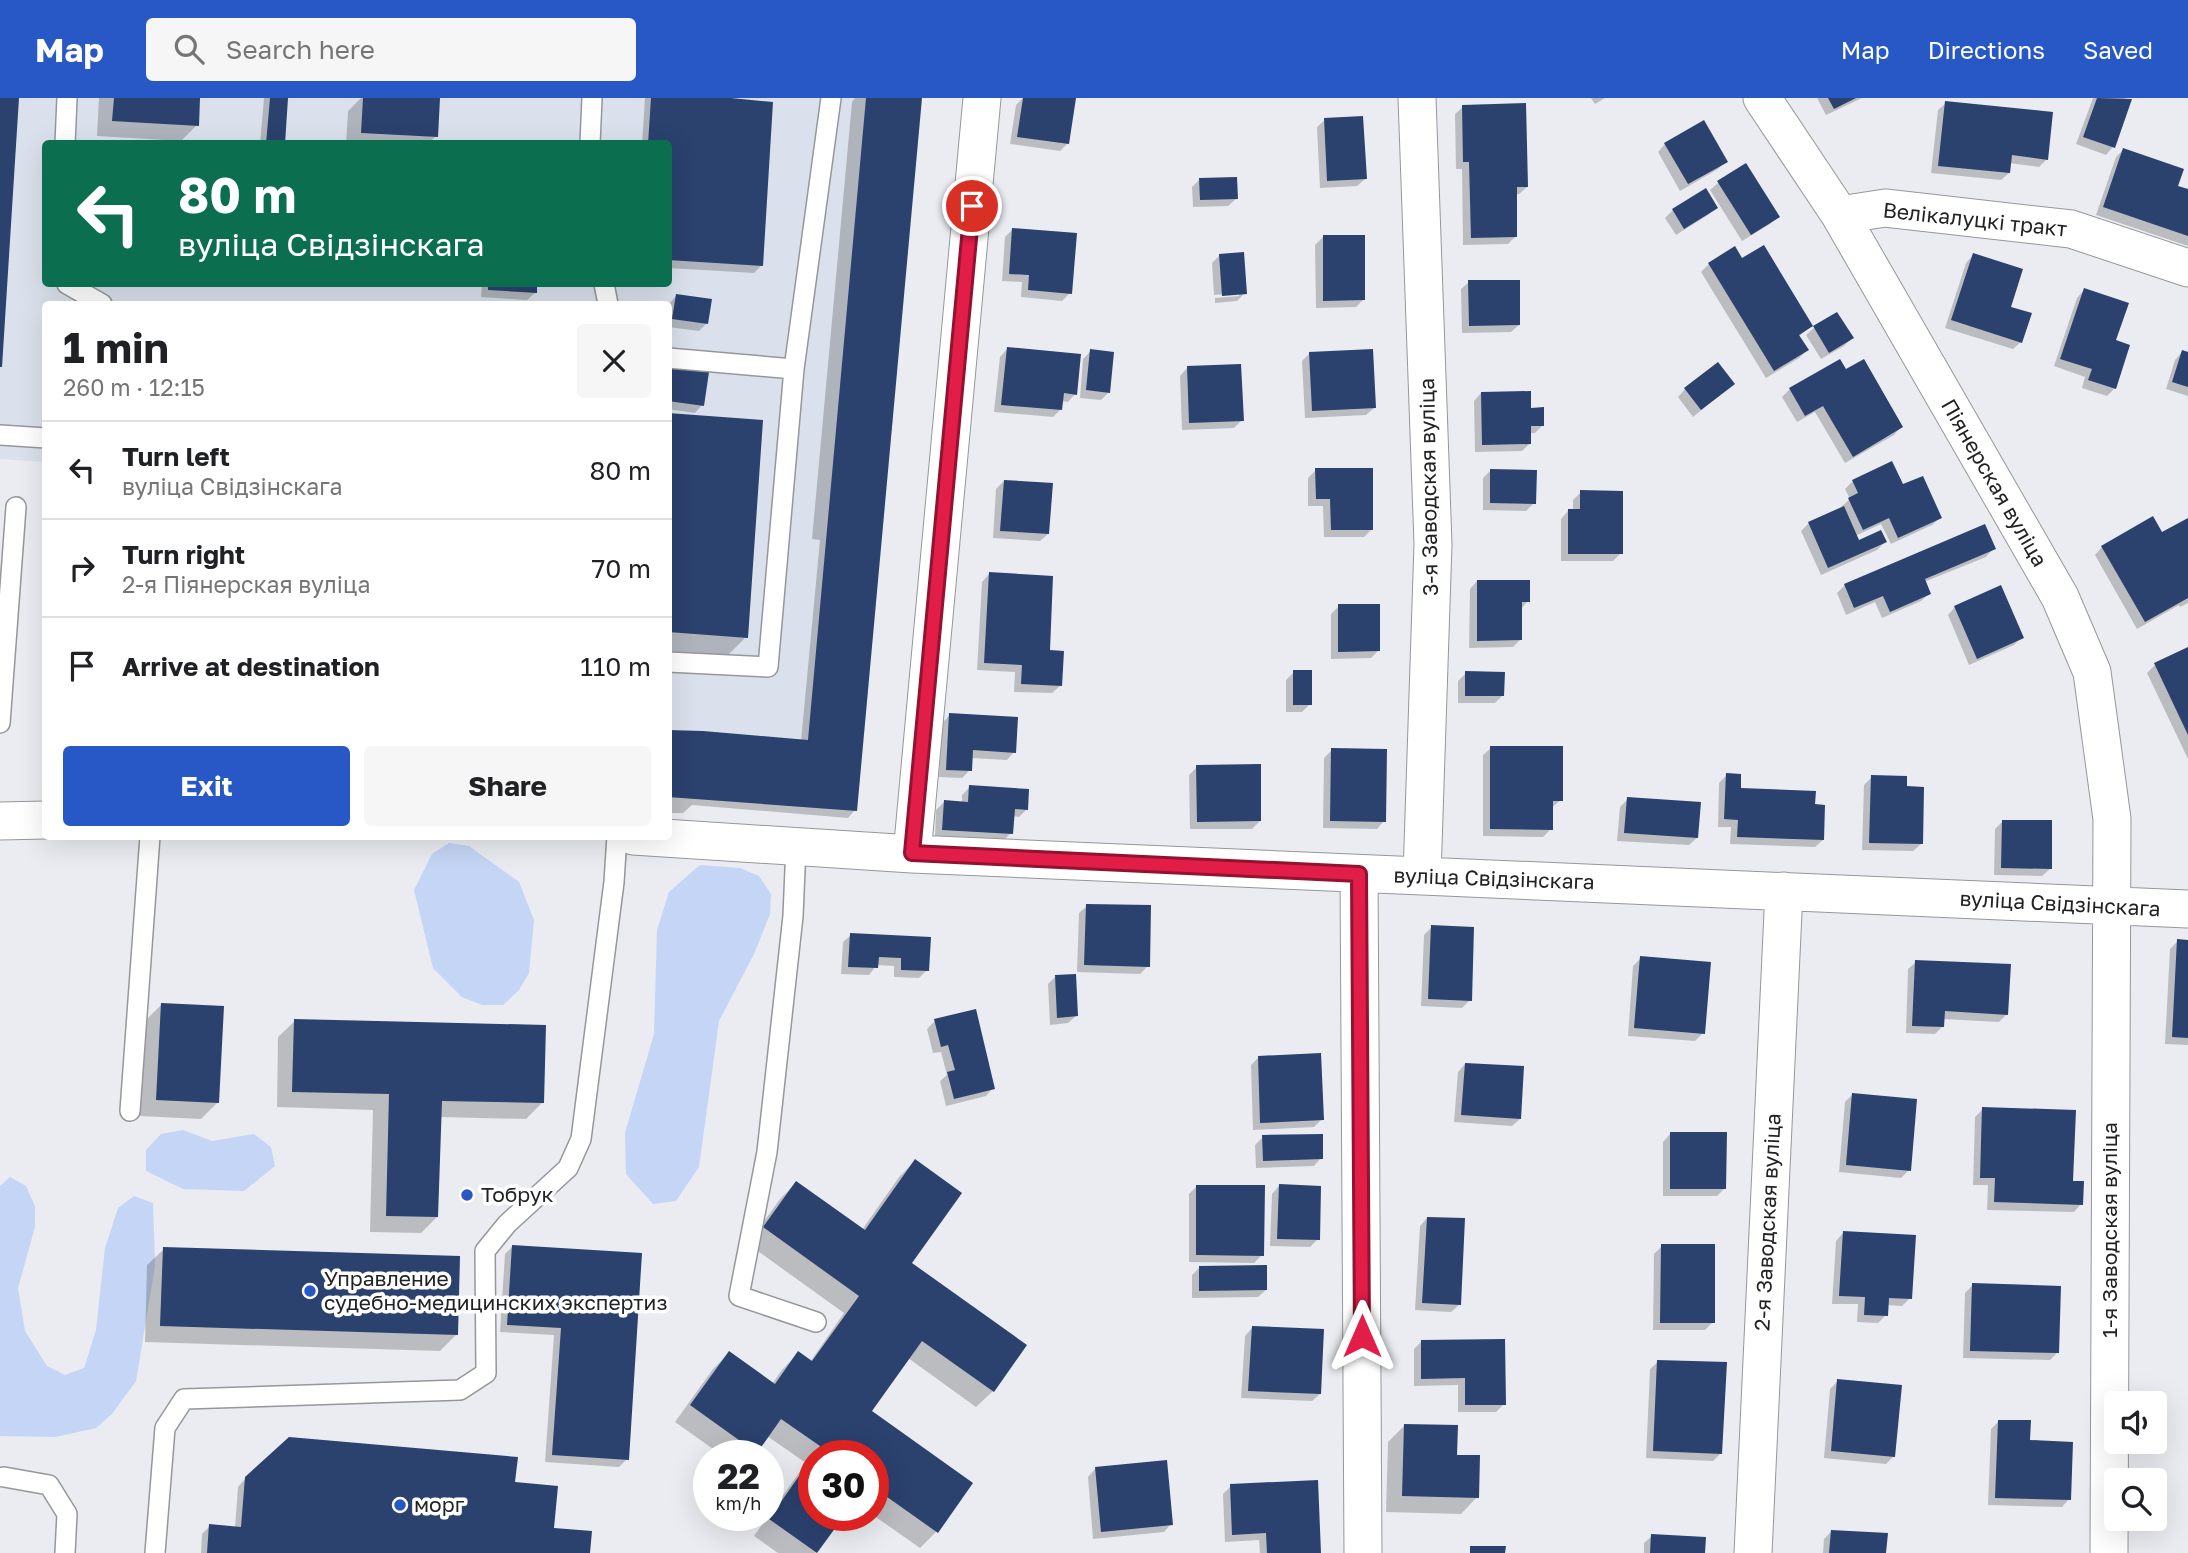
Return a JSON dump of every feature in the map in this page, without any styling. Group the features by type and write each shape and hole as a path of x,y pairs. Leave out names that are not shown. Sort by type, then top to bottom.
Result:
{"street":[{"path":"912,853 982,98"},
{"name":"3-я Заводская вуліца","path":"1417,98 1433,544 1422,876"},
{"name":"Піянерская вуліца","path":"1762,98 1840,215 2060,597 2092,672 2112,819 2110,907"},
{"name":"Велікалуцкі тракт","path":"1840,215 1885,208 2071,229 2188,268"},
{"path":"0,821 42,820"},
{"name":"вуліца Свідзінскага","path":"672,838 912,853 1359,874 2188,909"},
{"path":"1359,874 1363,1553"},
{"name":"2-я Заводская вуліца","path":"1753,1553 1784,891"},
{"name":"1-я Заводская вуліца","path":"2109,1553 2110,907"}],"lane":[{"path":"65,140 67,98"},
{"path":"590,140 592,98"},
{"path":"672,662 768,667 794,369 831,98"},
{"path":"72,287 97,301"},
{"path":"672,358 794,369"},
{"path":"0,435 42,438"},
{"path":"0,723 16,507"},
{"path":"130,1111 150,840"},
{"path":"155,1553 165,1428 184,1399 460,1390 486,1373 485,1251 507,1224 568,1168 581,1139 614,882 617,840"},
{"path":"796,846 793,916 767,1152 739,1296 816,1322"},
{"path":"4,1477 49,1485 67,1514 65,1553"}],"shaded area":[{"path":"0,98 922,98 857,811 672,797 672,301 42,301 42,462 0,459"},
{"path":"449,843 469,846 519,882 534,920 529,973 519,990 503,1005 482,1005 462,997 433,968 414,890 432,854"},
{"path":"700,865 740,868 759,876 771,894 770,914 754,954 719,1021 699,1167 676,1201 653,1204 626,1174 625,1133 654,1034 657,930 669,892"},
{"path":"183,1130 212,1141 254,1134 271,1147 275,1166 244,1191 183,1189 146,1171 146,1150 161,1134"},
{"path":"10,1177 26,1186 35,1206 35,1227 18,1288 25,1331 47,1366 65,1375 84,1368 96,1330 105,1248 118,1208 134,1196 153,1203 155,1266 136,1381 112,1414 96,1428 55,1437 0,1436 0,1186"}],"building":[{"path":"0,98 19,98 2,367 0,367"},
{"path":"114,98 200,98 199,126 112,121"},
{"path":"270,98 288,98 285,140 266,140"},
{"path":"363,98 440,98 438,137 361,133"},
{"path":"651,98 731,98 773,102 763,266 672,260 672,140 648,140"},
{"path":"866,98 922,98 857,811 672,797 672,730 808,740"},
{"path":"1023,98 1076,98 1069,144 1017,137"},
{"path":"1828,98 1856,98 1834,109"},
{"path":"2097,98 2132,99 2115,148 2083,137"},
{"path":"1945,101 2053,112 2048,160 2012,155 2010,173 1938,166"},
{"path":"1526,103 1528,187 1517,187 1517,237 1471,238 1469,162 1463,162 1462,105"},
{"path":"1363,116 1367,179 1327,181 1324,118"},
{"path":"1704,120 1728,162 1688,184 1664,143"},
{"path":"2123,148 2184,169 2178,186 2188,189 2188,236 2103,207"},
{"path":"1746,163 1780,217 1751,235 1717,181"},
{"path":"1237,177 1238,199 1200,200 1199,178"},
{"path":"1706,188 1718,208 1684,229 1672,209"},
{"path":"1012,228 1077,233 1072,294 1028,290 1029,275 1009,274"},
{"path":"1323,235 1365,235 1365,300 1323,301"},
{"path":"1764,245 1813,326 1799,335 1809,350 1774,371 1708,263 1735,246 1742,258"},
{"path":"1244,252 1247,294 1222,296 1219,254"},
{"path":"1973,253 2023,269 2011,307 2032,313 2022,343 1951,320"},
{"path":"1468,280 1520,280 1520,325 1469,326"},
{"path":"488,287 537,287 537,293 488,290"},
{"path":"2084,288 2129,303 2116,340 2130,345 2116,389 2088,380 2092,369 2060,359"},
{"path":"676,294 712,299 708,324 672,319"},
{"path":"1837,312 1854,338 1829,353 1813,326"},
{"path":"1007,347 1081,354 1077,395 1064,393 1062,410 1001,405"},
{"path":"1090,349 1114,352 1110,393 1086,390"},
{"path":"1373,349 1376,408 1312,411 1309,352"},
{"path":"2182,350 2188,352 2188,387 2172,382"},
{"path":"1840,359 1846,369 1864,359 1903,427 1853,457 1823,406 1805,416 1789,388"},
{"path":"1718,362 1735,384 1701,410 1684,388"},
{"path":"1241,364 1244,421 1189,423 1187,366"},
{"path":"672,367 709,372 704,406 672,402"},
{"path":"1531,391 1531,408 1544,407 1544,426 1531,426 1531,444 1482,445 1481,392"},
{"path":"672,413 763,420 748,638 672,632"},
{"path":"1892,461 1903,484 1923,476 1942,518 1898,538 1889,518 1863,530 1848,498 1858,493 1852,480"},
{"path":"1315,468 1373,468 1373,530 1331,530 1330,499 1316,499"},
{"path":"1490,469 1537,470 1536,504 1490,503"},
{"path":"1004,480 1053,483 1049,534 1000,531"},
{"path":"1580,490 1623,491 1623,554 1568,554 1568,509 1580,509"},
{"path":"1844,506 1859,540 1881,530 1887,542 1828,568 1808,522"},
{"path":"2153,516 2162,532 2188,518 2188,598 2145,622 2101,546"},
{"path":"1985,524 1996,549 1925,579 1931,594 1890,612 1883,596 1854,608 1844,584"},
{"path":"989,572 1053,576 1050,650 1064,651 1062,686 1021,684 1022,665 984,663"},
{"path":"1477,580 1530,580 1530,602 1522,602 1522,640 1477,641"},
{"path":"2001,585 2024,638 1977,659 1954,606"},
{"path":"1338,604 1380,604 1380,651 1338,652"},
{"path":"2188,647 2188,735 2154,663"},
{"path":"1293,670 1312,670 1312,705 1293,705"},
{"path":"1465,671 1505,672 1504,696 1465,696"},
{"path":"949,713 1018,717 1016,753 973,750 972,771 946,770"},
{"path":"1490,746 1563,746 1563,801 1553,801 1553,830 1490,829"},
{"path":"1331,748 1387,749 1386,822 1330,821"},
{"path":"1261,764 1261,821 1197,822 1196,765"},
{"path":"1726,773 1741,774 1741,788 1816,791 1815,804 1825,805 1824,840 1737,837 1738,820 1724,819"},
{"path":"1871,775 1907,776 1907,786 1924,787 1923,844 1869,843"},
{"path":"969,785 1029,789 1028,810 1015,809 1013,834 942,830 944,800 968,802"},
{"path":"1627,797 1701,802 1698,838 1624,833"},
{"path":"2002,820 2052,820 2052,869 2001,868"},
{"path":"1086,904 1151,905 1150,967 1084,965"},
{"path":"1431,925 1474,927 1472,1001 1428,999"},
{"path":"850,933 931,937 929,971 901,970 901,958 879,957 878,968 848,967"},
{"path":"2177,939 2188,940 2188,1038 2172,1037"},
{"path":"1640,956 1711,962 1705,1034 1634,1028"},
{"path":"1915,960 2011,964 2008,1015 1945,1011 1944,1027 1912,1026"},
{"path":"1076,974 1078,1016 1057,1018 1055,975"},
{"path":"161,1003 224,1006 219,1103 156,1100"},
{"path":"976,1009 995,1089 954,1099 947,1072 955,1070 948,1045 941,1047 934,1019"},
{"path":"294,1019 546,1025 544,1103 442,1101 438,1217 386,1216 389,1094 292,1092"},
{"path":"1321,1053 1324,1120 1260,1123 1258,1056"},
{"path":"1465,1063 1524,1066 1521,1119 1461,1115"},
{"path":"1852,1093 1917,1099 1911,1171 1846,1165"},
{"path":"1982,1107 2076,1110 2073,1181 2084,1181 2083,1205 1994,1202 1995,1178 1980,1178"},
{"path":"1670,1132 1727,1132 1726,1189 1670,1189"},
{"path":"1323,1134 1323,1159 1263,1161 1262,1135"},
{"path":"915,1159 962,1193 912,1263 1027,1345 994,1392 922,1341 872,1411 973,1483 938,1533 889,1498 889,1440 811,1440 781,1419 766,1440 739,1440 690,1405 729,1351 775,1384 798,1351 812,1361 859,1296 763,1227 796,1181 865,1230"},
{"path":"1279,1184 1321,1186 1320,1240 1277,1239"},
{"path":"1196,1185 1265,1185 1264,1256 1196,1255"},
{"path":"1427,1217 1465,1218 1461,1305 1422,1303"},
{"path":"1843,1231 1916,1235 1912,1299 1889,1298 1888,1316 1864,1315 1865,1297 1839,1296"},
{"path":"1661,1244 1715,1244 1715,1323 1660,1323"},
{"path":"512,1245 642,1253 629,1460 552,1455 561,1328 507,1325"},
{"name":"Управление судебно-медицинских экспертиз","path":"163,1247 460,1256 458,1335 160,1326"},
{"path":"1267,1265 1267,1290 1199,1291 1199,1266"},
{"path":"1972,1283 2061,1286 2059,1353 1970,1351"},
{"path":"1252,1326 1324,1329 1321,1394 1248,1391"},
{"path":"1505,1339 1506,1405 1465,1405 1465,1378 1421,1379 1421,1340"},
{"path":"1657,1360 1727,1362 1722,1454 1653,1451"},
{"path":"1837,1379 1902,1385 1895,1457 1831,1451"},
{"path":"1998,1420 2031,1420 2030,1440 2073,1442 2071,1500 1995,1498"},
{"path":"1404,1424 1458,1425 1457,1455 1480,1455 1479,1498 1402,1496"},
{"name":"морг","path":"289,1437 518,1457 515,1482 558,1486 554,1528 592,1531 590,1553 207,1553 209,1524 241,1527 245,1477"},
{"path":"1167,1460 1173,1525 1101,1532 1095,1467"},
{"path":"798,1477 798,1531 833,1531 817,1553 784,1530 784,1498"},
{"path":"1318,1480 1321,1553 1267,1553 1266,1533 1232,1535 1230,1484"},
{"path":"1831,1530 1888,1533 1886,1553 1829,1553"},
{"path":"1651,1534 1706,1537 1705,1553 1650,1553"},
{"path":"1470,1546 1506,1546 1505,1553 1470,1553"}],"place":[{"name":"Тобрук","path":"467,1195"},
{"name":"Управление судебно-медицинских экспертиз","path":"310,1291"},
{"name":"морг","path":"400,1505"}],"route":[{"path":"972,206 912,853 1359,874 1362,1336"}]}
